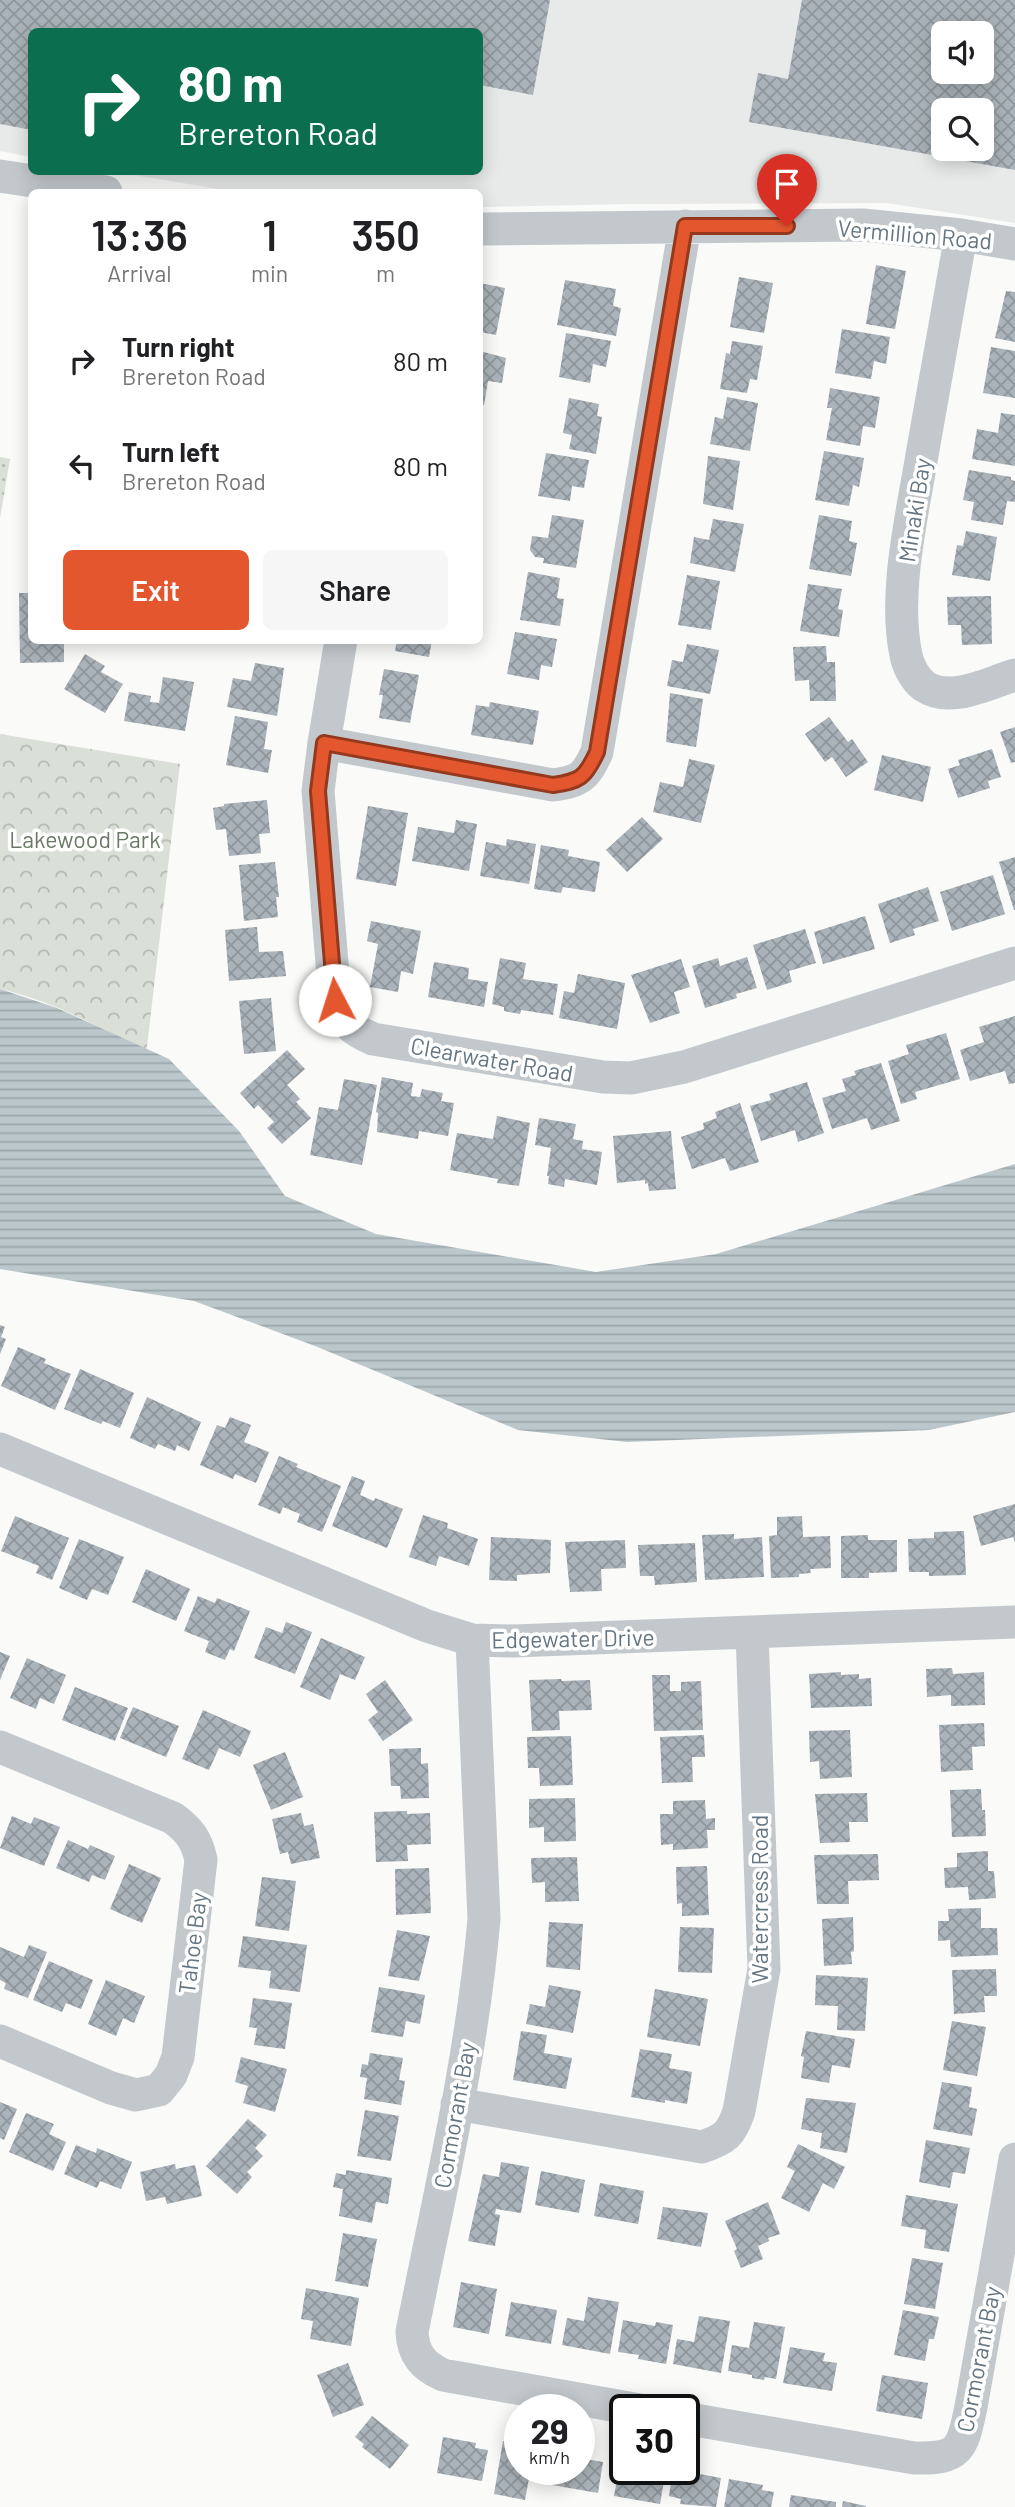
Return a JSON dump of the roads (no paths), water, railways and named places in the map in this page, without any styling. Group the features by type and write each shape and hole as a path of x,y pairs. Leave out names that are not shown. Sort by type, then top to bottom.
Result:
{"street":[{"path":"0,176 86,189"},
{"name":"Vermillion Road","path":"483,229 863,225 961,235 1015,244"},
{"path":"324,743 553,785 575,781 588,772 597,752 685,226"},
{"name":"Minaki Bay","path":"961,235 909,532 903,612 905,653 908,666 922,685 939,694 960,692 1015,675"},
{"name":"Clearwater Road","path":"340,644 318,791 335,1000 341,1017 352,1030 373,1039 575,1074 631,1077 684,1067 1015,963"},
{"name":"Edgewater Drive","path":"0,1449 415,1621 472,1640 514,1642 1015,1622"},
{"name":"Watercress Road","path":"457,2104 702,2147 722,2140 733,2128 739,2111 764,1969 752,1633"},
{"name":"Cormorant Bay","path":"472,1640 484,1919 481,1956 457,2104 412,2332 413,2346 418,2357 429,2368 443,2375 609,2404"},
{"name":"Tahoe Bay","path":"0,1747 173,1818 188,1830 198,1843 201,1860 178,2057 172,2075 159,2090 136,2095 111,2088 0,2040"},
{"name":"Cormorant Bay","path":"700,2421 914,2458 940,2459 955,2451 965,2438 1015,2159"}],"park label":[{"name":"Lakewood Park","path":"85,839"}]}
